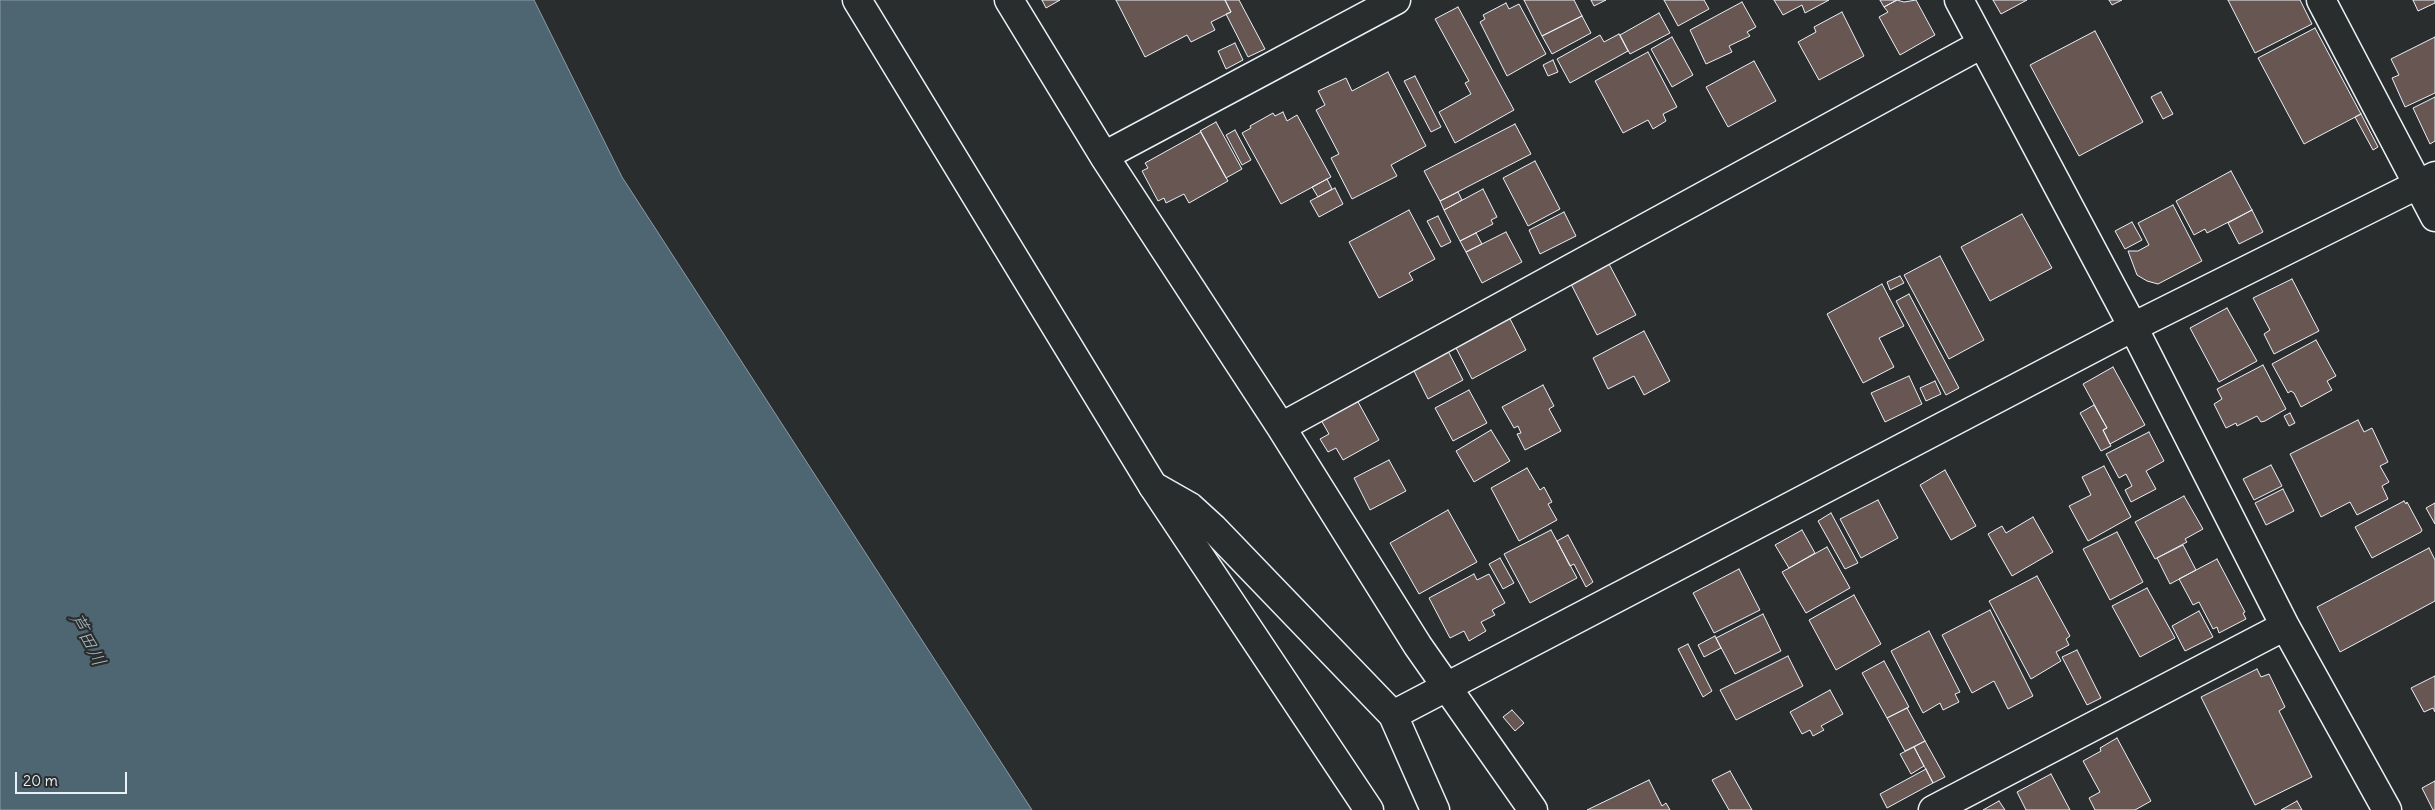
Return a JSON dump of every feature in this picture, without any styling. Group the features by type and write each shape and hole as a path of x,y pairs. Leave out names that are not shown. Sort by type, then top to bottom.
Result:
{"street":[{"path":"856,0 1153,486 1368,810"},
{"path":"1009,0 1104,156 1281,427 1418,646 1448,685 1532,810"},
{"path":"1104,156 1396,0"},
{"path":"1959,0 2134,327 2285,626 2387,810"},
{"path":"2321,0 2426,180 2435,217"},
{"path":"1281,427 1982,44"},
{"path":"1393,716 1448,685 2134,327 2426,180"},
{"path":"1153,486 1190,507 1214,528 1393,716 1435,810"},
{"path":"1933,810 2285,626"}],"water":[{"name":"芦田川","path":"0,0 534,0 622,177 1032,810 0,810"}],"building":[{"path":"1042,0 1060,0 1046,8"},
{"path":"1116,0 1225,0 1231,12 1211,22 1215,30 1191,42 1187,35 1145,57"},
{"path":"1225,0 1239,0 1265,49 1248,57 1226,14 1231,12"},
{"path":"1524,0 1574,0 1582,16 1542,36"},
{"path":"1591,0 1606,0 1594,6"},
{"path":"1664,0 1704,0 1709,9 1678,26"},
{"path":"1774,0 1829,0 1805,13 1802,5 1783,15"},
{"path":"1880,0 1897,0 1884,7"},
{"path":"1897,0 1904,2 1916,0 1935,35 1900,55 1879,17 1888,12 1884,7"},
{"path":"1993,0 2027,0 2001,14"},
{"path":"2109,0 2122,0 2112,5"},
{"path":"2228,0 2300,0 2312,24 2255,53"},
{"path":"2413,0 2435,0 2435,3 2418,11"},
{"path":"1742,2 1756,27 1747,32 1750,36 1729,46 1732,52 1706,64 1690,30"},
{"path":"1506,3 1509,9 1519,4 1546,54 1507,76 1480,22 1485,19 1483,15"},
{"path":"1458,7 1514,110 1455,143 1439,112 1471,94 1465,83 1469,81 1435,19"},
{"path":"1842,12 1864,56 1819,80 1798,42 1816,32 1814,27"},
{"path":"1659,13 1670,33 1630,54 1620,35"},
{"path":"1582,16 1591,33 1552,54 1542,36"},
{"path":"2315,28 2361,114 2304,144 2258,58"},
{"path":"2095,31 2143,122 2079,156 2030,65"},
{"path":"1619,34 1628,51 1570,83 1557,59 1600,35 1604,42"},
{"path":"1672,37 1693,75 1672,87 1651,49"},
{"path":"2435,37 2435,93 2405,107 2392,78 2399,75 2391,59"},
{"path":"1235,43 1243,60 1226,69 1218,51"},
{"path":"1648,52 1677,107 1663,114 1666,121 1653,129 1648,120 1623,133 1595,81"},
{"path":"1553,60 1558,72 1548,76 1543,65"},
{"path":"1754,61 1776,101 1728,127 1706,87"},
{"path":"1388,72 1426,146 1391,165 1397,176 1352,199 1331,158 1339,154 1316,110 1325,105 1318,91 1346,78 1352,91"},
{"path":"1415,76 1441,127 1431,132 1404,81"},
{"path":"2161,92 2173,114 2163,119 2151,97"},
{"path":"2435,97 2435,141 2430,144 2413,108"},
{"path":"1283,112 1287,121 1297,115 1331,177 1281,204 1242,133 1251,128 1250,126 1273,113 1275,116"},
{"path":"2361,114 2378,147 2373,150 2355,117"},
{"path":"1216,122 1242,169 1226,178 1200,131"},
{"path":"1515,124 1531,154 1440,201 1424,171"},
{"path":"1235,130 1251,160 1242,165 1226,135"},
{"path":"1201,132 1228,181 1189,203 1184,194 1166,203 1164,198 1158,201 1142,171 1148,168 1145,163"},
{"path":"1535,161 1560,209 1528,226 1503,178"},
{"path":"2231,171 2252,210 2207,233 2205,229 2194,235 2176,201"},
{"path":"1327,179 1332,189 1318,197 1312,187"},
{"path":"1335,188 1343,204 1319,217 1310,201"},
{"path":"1483,189 1497,217 1491,220 1493,224 1460,241 1444,210"},
{"path":"1458,192 1462,200 1444,210 1440,201"},
{"path":"2173,205 2202,261 2158,284 2147,281 2137,275 2128,251 2138,251 2149,245 2138,223"},
{"path":"1409,210 1435,259 1409,273 1413,280 1379,298 1349,242"},
{"path":"2252,210 2263,232 2239,244 2228,223"},
{"path":"1564,212 1576,236 1540,254 1529,230"},
{"path":"2022,214 2052,268 1990,301 1961,247"},
{"path":"1438,216 1451,242 1441,247 1427,221"},
{"path":"2132,222 2142,240 2125,249 2115,231"},
{"path":"1506,232 1522,262 1482,283 1466,252"},
{"path":"1476,233 1482,244 1466,252 1460,241"},
{"path":"1940,256 1984,340 1949,359 1904,275"},
{"path":"1609,264 1636,315 1597,335 1571,284"},
{"path":"1900,276 1904,283 1890,290 1887,282"},
{"path":"2292,279 2319,331 2274,354 2264,334 2270,330 2253,298"},
{"path":"1882,284 1904,326 1879,338 1894,367 1863,383 1827,314"},
{"path":"1909,294 1959,388 1946,395 1896,301"},
{"path":"2227,308 2257,361 2219,382 2190,328"},
{"path":"1508,315 1526,350 1472,379 1454,344"},
{"path":"1644,331 1670,381 1644,395 1634,376 1608,389 1593,358"},
{"path":"2316,340 2336,376 2327,381 2332,390 2301,407 2294,393 2291,391 2288,393 2272,364"},
{"path":"1448,351 1463,380 1428,399 1413,369"},
{"path":"2263,365 2286,409 2265,421 2261,422 2257,416 2237,426 2236,423 2226,428 2214,404 2222,399 2217,389"},
{"path":"2113,367 2145,425 2110,444 2103,430 2107,428 2083,384"},
{"path":"1909,376 1922,404 1885,422 1871,393"},
{"path":"1935,381 1941,394 1926,401 1920,388"},
{"path":"1543,385 1554,406 1549,409 1561,431 1525,450 1517,434 1521,433 1518,426 1514,428 1502,407"},
{"path":"1469,390 1487,423 1453,441 1435,408"},
{"path":"1357,400 1379,440 1343,460 1336,448 1328,452 1320,439 1329,434 1321,420"},
{"path":"2094,405 2107,428 2103,430 2111,446 2101,451 2080,413"},
{"path":"2290,413 2295,423 2289,426 2284,416"},
{"path":"2358,420 2364,432 2372,428 2388,462 2380,466 2389,482 2382,486 2388,499 2357,515 2350,502 2321,517 2290,454"},
{"path":"1491,430 1510,461 1474,482 1456,451"},
{"path":"2149,432 2164,461 2146,471 2156,489 2131,502 2125,490 2132,486 2126,474 2119,478 2106,454"},
{"path":"1389,460 1406,491 1370,510 1354,478"},
{"path":"2271,465 2282,486 2254,500 2243,479"},
{"path":"2104,466 2131,517 2088,541 2069,506 2091,495 2082,477"},
{"path":"1527,468 1540,490 1544,487 1552,502 1548,504 1557,520 1519,541 1491,488"},
{"path":"1945,470 1976,526 1951,540 1920,485"},
{"path":"2283,489 2294,511 2266,525 2255,503"},
{"path":"2184,496 2203,529 2185,539 2187,542 2155,559 2135,522"},
{"path":"1878,500 1898,538 1861,558 1840,519"},
{"path":"2404,501 2406,504 2407,502 2422,530 2421,532 2372,558 2355,527"},
{"path":"2435,503 2435,524 2426,508"},
{"path":"1448,510 1477,562 1419,594 1390,543"},
{"path":"1831,513 1858,563 1845,569 1818,521"},
{"path":"2033,517 2053,552 2012,576 1988,534 2002,526 2006,533"},
{"path":"1551,530 1577,578 1530,603 1504,554"},
{"path":"1802,530 1815,553 1789,568 1775,545"},
{"path":"2117,532 2143,582 2110,600 2083,549"},
{"path":"1568,535 1593,582 1586,587 1574,564 1570,566 1557,541"},
{"path":"2183,545 2196,570 2170,584 2157,558"},
{"path":"1827,547 1850,588 1806,613 1782,572"},
{"path":"2429,548 2435,560 2435,601 2340,652 2317,607"},
{"path":"1500,558 1514,583 1503,589 1489,564"},
{"path":"2217,559 2245,612 2243,613 2246,619 2219,633 2217,627 2213,629 2199,602 2193,605 2179,579"},
{"path":"1739,569 1760,610 1714,633 1693,593"},
{"path":"1474,574 1477,580 1489,574 1505,603 1492,610 1495,615 1481,622 1486,631 1469,641 1464,631 1450,638 1429,598"},
{"path":"2037,576 2070,636 2066,639 2069,645 2056,652 2061,661 2031,679 1989,601"},
{"path":"2147,588 2175,638 2140,657 2112,606"},
{"path":"1854,595 1881,644 1836,670 1809,620"},
{"path":"1990,610 2033,696 2008,709 1994,681 1972,693 1942,635"},
{"path":"2199,611 2213,637 2185,651 2172,626"},
{"path":"1763,614 1781,651 1735,674 1716,638"},
{"path":"1929,631 1960,692 1955,694 1959,702 1943,710 1940,703 1923,713 1891,651"},
{"path":"1715,636 1721,648 1704,657 1698,645"},
{"path":"1688,644 1712,691 1703,697 1678,649"},
{"path":"2077,650 2101,698 2087,705 2062,657"},
{"path":"1788,656 1803,686 1736,720 1720,690"},
{"path":"1884,661 1909,707 1887,718 1862,673"},
{"path":"2257,669 2261,677 2269,674 2285,707 2279,711 2312,777 2255,805 2201,697"},
{"path":"2435,676 2435,712 2433,708 2424,712 2411,688"},
{"path":"1830,690 1843,714 1821,726 1824,730 1813,736 1810,730 1802,734 1790,712"},
{"path":"1907,708 1925,741 1905,751 1887,718"},
{"path":"1512,710 1524,723 1515,731 1503,717"},
{"path":"2117,738 2151,801 2135,810 2095,810 2089,798 2100,792 2083,761 2101,751 2100,748"},
{"path":"1925,741 1945,777 1933,783 1914,747"},
{"path":"1914,747 1924,766 1911,774 1900,754"},
{"path":"1926,769 1933,783 1887,808 1880,794"},
{"path":"1730,771 1752,810 1729,810 1712,780"},
{"path":"2051,774 2070,810 2026,810 2017,792"},
{"path":"1649,780 1662,806 1666,803 1670,810 1587,810"},
{"path":"2435,781 2435,810 2433,810 2422,788"},
{"path":"1999,801 2005,810 1983,810"},
{"path":"2297,801 2302,810 2281,810"}]}
